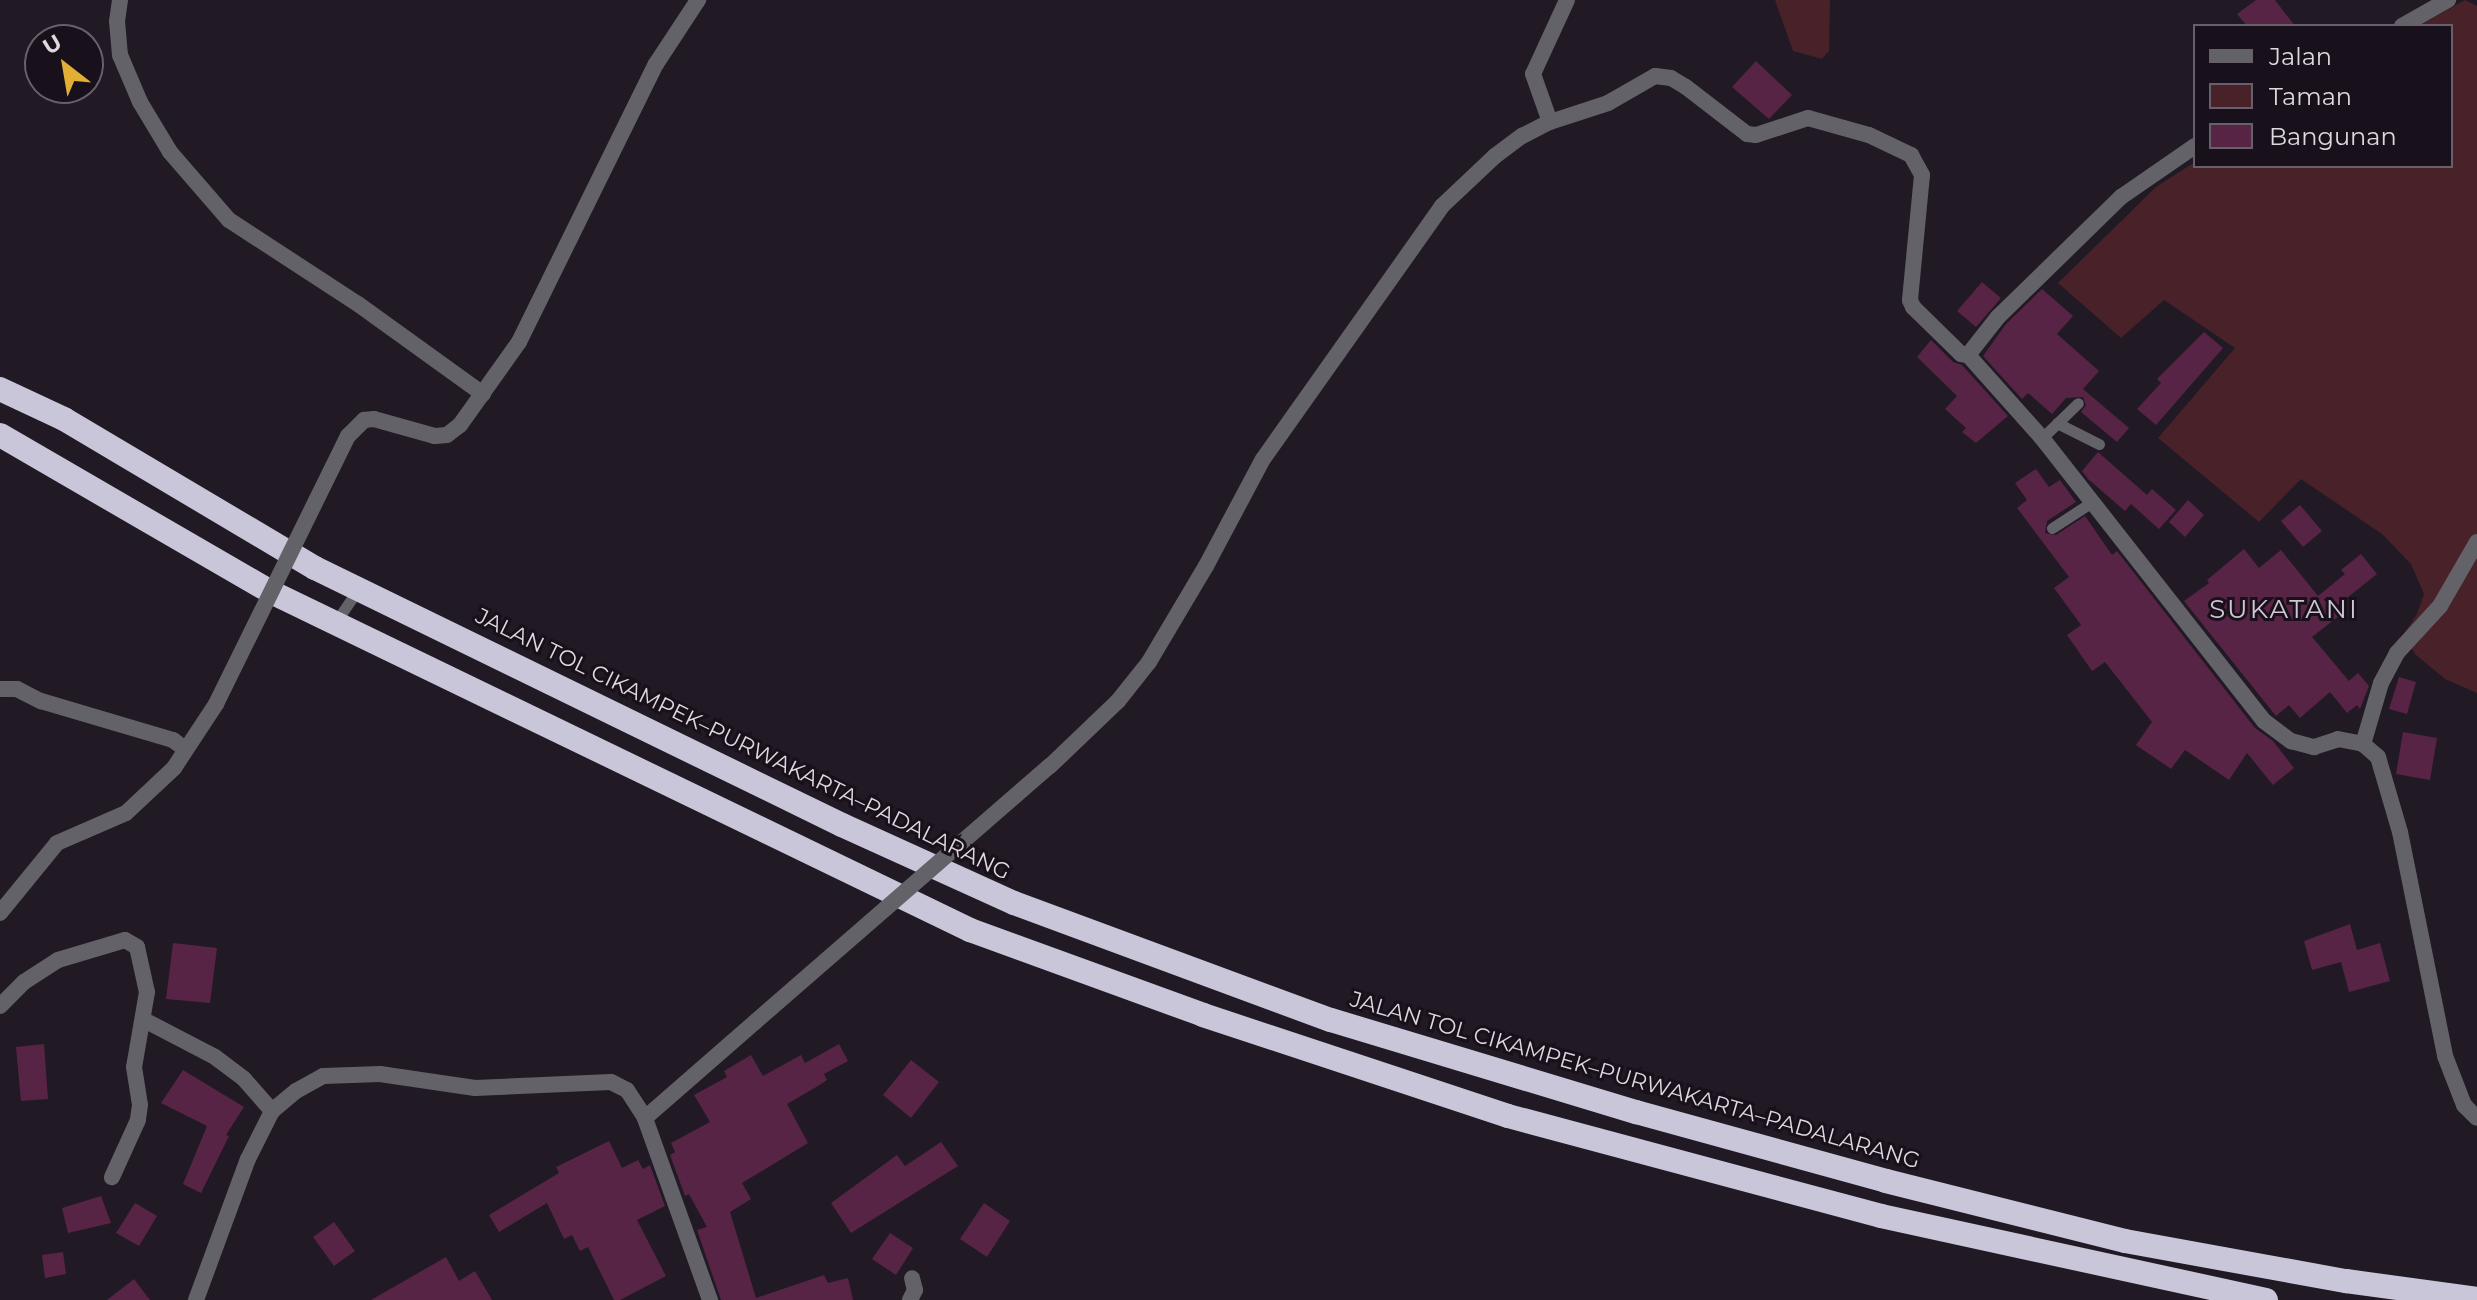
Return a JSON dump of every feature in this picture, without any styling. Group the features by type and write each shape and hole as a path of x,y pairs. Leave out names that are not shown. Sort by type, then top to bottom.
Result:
{"highway":[{"name":"JALAN TOL CIKAMPEK–PURWAKARTA–PADALARANG","path":"0,389 64,419 315,568 842,825 1014,903 1331,1020 1650,1116 1886,1181 2125,1241 2346,1281 2477,1299"},
{"path":"0,435 269,591 970,930 1203,1015 1508,1116 1881,1216 2266,1300"}],"street":[{"path":"120,0 117,21 120,55 140,102 170,152 204,193 229,220 252,237 358,304 483,394"},
{"path":"0,913 57,843 126,813 174,768 216,704 348,436 364,420 374,419 435,436 447,435 460,425 519,342 656,64 698,0"},
{"path":"1550,122 1533,74 1567,0"},
{"path":"2406,24 2448,0"},
{"path":"645,1118 1050,766 1118,701 1149,662 1206,566 1263,459 1368,313 1408,249 1463,184 1522,136 1550,122 1608,103 1643,81 1663,76 1686,87 1747,134 1756,135 1808,118 1869,135 1911,155 1922,175 1910,300 1926,323 1961,354 1968,355 2042,438 2264,721 2291,741 2314,747 2338,739 2363,744 2378,757 2400,832 2445,1056 2464,1105 2477,1118"},
{"path":"1968,355 1998,317 2121,197 2193,147"},
{"path":"2363,744 2381,683 2397,653 2440,606 2477,542"},
{"path":"0,689 17,689 41,701 173,740 185,749"},
{"path":"0,1006 44,966 125,940 137,947 147,992 134,1067 140,1105 138,1120 112,1177"},
{"path":"144,1020 215,1057 244,1079 272,1111"},
{"path":"196,1300 248,1159 272,1111 296,1091 323,1076 380,1074 475,1088 611,1082 627,1090 645,1118 710,1300"},
{"path":"910,1300 915,1290 912,1278"}],"lane":[{"path":"2042,438 2078,403"},
{"path":"2057,423 2099,444"},
{"path":"2052,528 2092,502"},
{"path":"335,623 359,588"}],"green space":[{"path":"1775,0 1830,0 1829,51 1822,59 1793,51"},
{"path":"2465,0 2477,6 2477,693 2445,679 2415,654 2403,635 2417,614 2424,594 2411,564 2382,534 2301,479 2259,522 2158,438 2235,348 2164,300 2121,338 2058,283 2156,187 2193,163 2193,168 2453,168 2453,24 2423,24"}],"building":[{"path":"2256,0 2275,0 2293,24 2245,24 2237,14"},
{"path":"1756,61 1792,95 1769,119 1732,87"},
{"path":"1982,282 2001,298 1976,327 1957,311"},
{"path":"2042,289 2073,316 2057,334 2099,371 2083,389 2129,428 2117,442 2081,412 2086,405 2083,397 2066,398 2052,414 2028,393 2022,399 1983,356 2006,324"},
{"path":"2204,332 2223,348 2156,425 2137,409 2161,383 2157,379"},
{"path":"1931,340 1953,362 1962,365 2008,416 1976,443 1962,432 1966,428 1945,409 1957,396 1917,357"},
{"path":"2098,452 2147,495 2152,489 2176,510 2159,529 2131,504 2125,511 2088,479 2082,471"},
{"path":"2036,469 2049,487 2060,480 2076,502 2047,521 2045,533 2056,535 2085,516 2112,555 2117,551 2255,728 2273,741 2294,768 2273,785 2247,753 2229,780 2185,750 2171,769 2136,745 2152,722 2105,662 2092,671 2067,635 2081,625 2054,588 2069,577 2017,508 2027,500 2015,483"},
{"path":"2188,500 2204,515 2185,537 2169,522"},
{"path":"2300,505 2322,531 2303,547 2281,521"},
{"path":"2244,549 2259,568 2281,550 2318,596 2345,574 2341,570 2361,554 2377,574 2338,605 2344,612 2312,637 2349,681 2358,673 2369,686 2360,709 2357,705 2347,713 2330,692 2300,718 2289,705 2276,716 2184,601 2209,583 2207,580"},
{"path":"2399,677 2416,682 2407,714 2389,709"},
{"path":"2403,732 2437,738 2430,780 2396,774"},
{"path":"2350,924 2357,950 2380,943 2390,981 2349,992 2341,962 2312,970 2304,941"},
{"path":"173,943 217,948 210,1003 166,999"},
{"path":"44,1044 48,1099 21,1101 16,1047"},
{"path":"839,1044 848,1061 824,1074 827,1080 787,1104 808,1143 742,1183 751,1199 730,1212 756,1298 824,1275 828,1283 848,1278 853,1300 721,1300 697,1230 707,1227 689,1194 685,1196 670,1155 675,1152 671,1143 710,1122 694,1095 727,1077 724,1071 751,1055 763,1076 801,1055 805,1063"},
{"path":"911,1060 939,1082 911,1118 883,1095"},
{"path":"183,1070 244,1107 226,1135 229,1136 201,1193 183,1184 207,1126 161,1103"},
{"path":"609,1141 622,1168 638,1160 643,1169 650,1165 665,1206 637,1220 666,1276 620,1300 614,1300 588,1247 580,1251 572,1235 564,1239 547,1203 499,1232 489,1215 559,1173 556,1167"},
{"path":"941,1142 958,1166 851,1233 831,1203 897,1155 905,1166"},
{"path":"101,1196 111,1223 68,1233 62,1208"},
{"path":"135,1203 157,1216 139,1246 116,1233"},
{"path":"984,1203 1010,1221 987,1257 960,1239"},
{"path":"334,1222 355,1251 334,1266 313,1237"},
{"path":"890,1233 913,1248 896,1275 872,1259"},
{"path":"63,1252 66,1274 45,1278 42,1255"},
{"path":"446,1257 459,1281 475,1271 492,1300 371,1300"},
{"path":"134,1279 150,1300 107,1300"}],"district":[{"name":"SUKATANI","path":"2284,610"}]}
